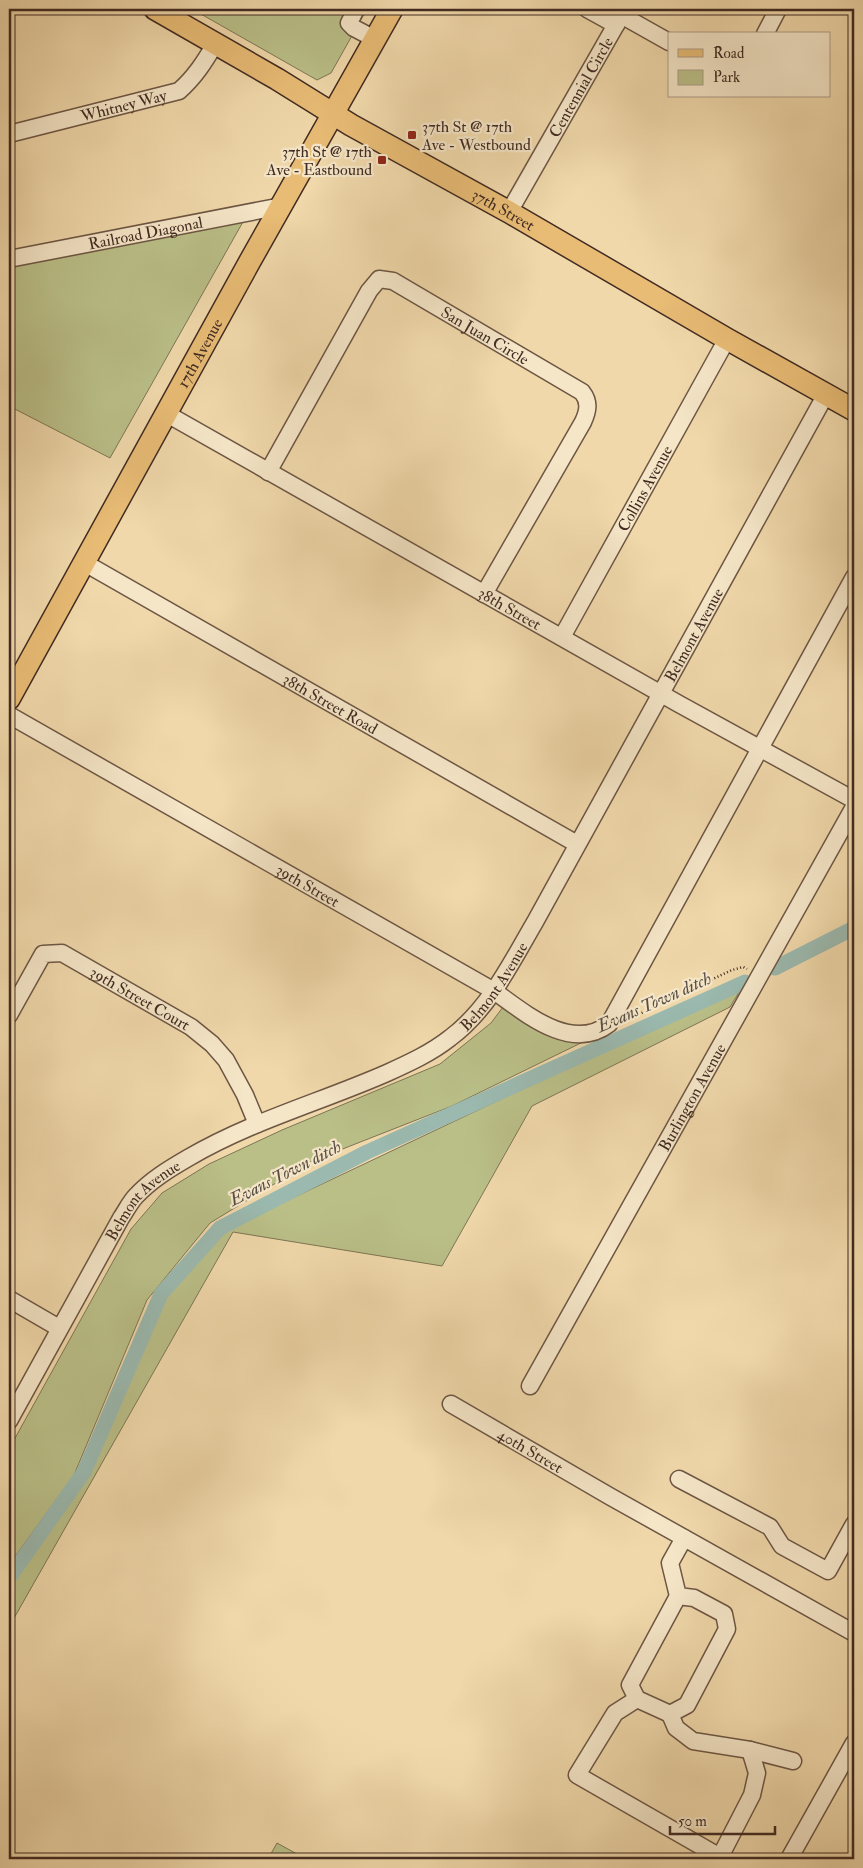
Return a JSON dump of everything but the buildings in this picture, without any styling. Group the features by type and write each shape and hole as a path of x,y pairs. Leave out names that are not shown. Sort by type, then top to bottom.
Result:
{"main road":[{"name":"37th Street","path":"155,9 351,125 509,212 727,339 854,410"},
{"name":"17th Avenue","path":"9,699 83,562 392,9"}],"street":[{"path":"356,9 349,23 354,28 375,39"},
{"path":"587,9 621,16 668,41"},
{"path":"766,32 778,9"},
{"name":"Centennial Circle","path":"509,212 621,16"},
{"name":"Whitney Way","path":"9,134 179,91 202,66 215,44"},
{"name":"Railroad Diagonal","path":"9,259 282,206"},
{"name":"San Juan Circle","path":"268,472 369,291 379,279 393,281 582,392 587,398 588,412 583,422 484,594"},
{"name":"Collins Avenue","path":"562,637 727,339"},
{"name":"Belmont Avenue","path":"9,1421 121,1218 136,1196 162,1173 208,1146 257,1124 366,1082 415,1060 450,1039 468,1022 494,991 535,922 826,394"},
{"name":"38th Street","path":"166,414 660,693 854,800"},
{"name":"38th Street Road","path":"83,562 577,844"},
{"path":"608,1024 854,577"},
{"name":"39th Street","path":"9,714 494,991 530,1017 557,1031 590,1034 599,1031 608,1024"},
{"name":"Burlington Avenue","path":"530,1386 854,807"},
{"name":"39th Street Court","path":"9,1015 43,954 62,953 191,1027 212,1044 226,1060 245,1094 257,1124"},
{"path":"9,1299 59,1328"},
{"name":"40th Street","path":"451,1404 854,1634"},
{"path":"679,1479 770,1527 782,1546 828,1571 854,1524"},
{"path":"684,1538 670,1563 678,1596 630,1684 637,1699 670,1714 676,1728 693,1741 750,1750 793,1762"},
{"path":"670,1714 687,1704 727,1629 724,1614 694,1598 678,1596"},
{"path":"637,1699 615,1712 577,1775 720,1857 752,1795 757,1773 750,1750"},
{"path":"789,1859 854,1743"}],"path":[{"path":"608,1024 636,1017 732,970 743,968 760,974"}],"green space":[{"path":"192,9 367,9 331,73 317,80"},
{"path":"244,220 110,458 9,406 9,265"},
{"path":"741,989 730,1007 532,1106 442,1266 233,1232 9,1627 9,1585 87,1473 165,1298 225,1230 554,1074"},
{"path":"503,1007 587,1040 452,1106 312,1161 210,1223 147,1300 74,1475 9,1565 9,1449 131,1229 162,1193 209,1164 282,1130 440,1064 491,1023"},
{"path":"277,1843 306,1859 268,1859"}],"waterway":[{"name":"Evans Town ditch","path":"775,968 854,928"},
{"name":"Evans Town ditch","path":"9,1578 84,1472 161,1294 220,1228 367,1152 745,982"}],"place":[{"name":"37th St @ 17th Ave - Westbound","path":"412,135"},
{"name":"37th St @ 17th Ave - Eastbound","path":"382,160"}]}
